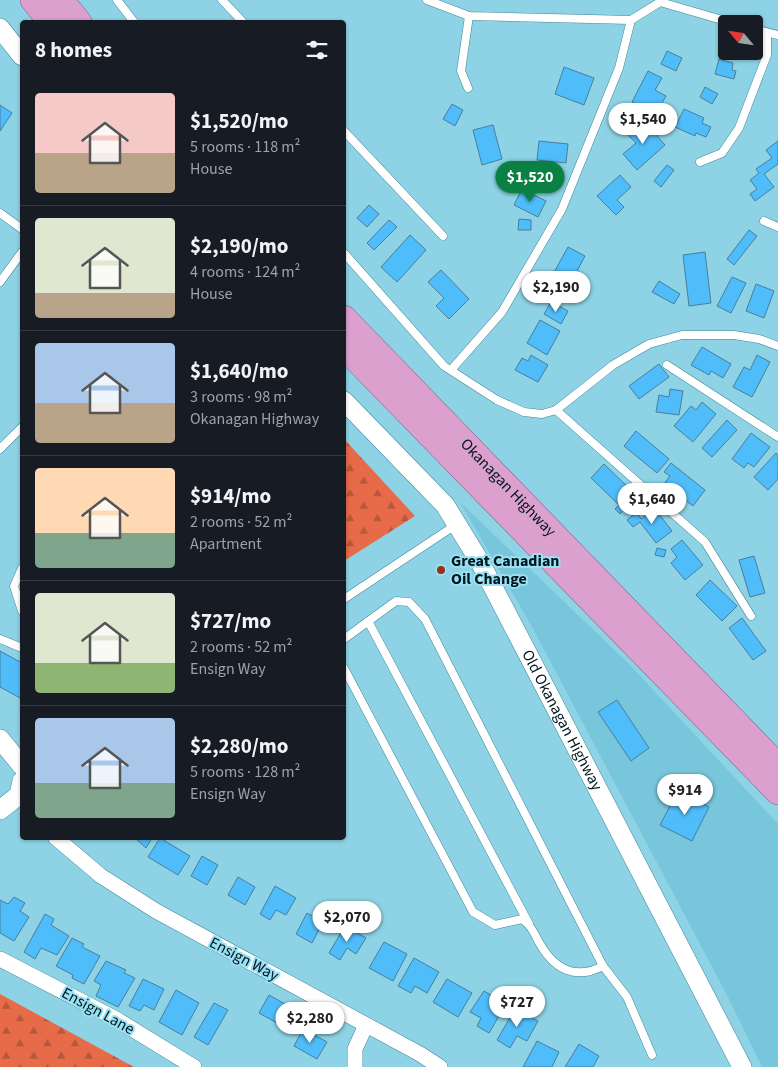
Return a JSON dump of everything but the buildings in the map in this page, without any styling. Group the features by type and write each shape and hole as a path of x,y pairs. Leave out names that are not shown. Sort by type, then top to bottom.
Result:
{"highway":[{"path":"33,0 49,20"},
{"path":"61,0 77,20"},
{"name":"Okanagan Highway","path":"346,320 778,766"},
{"name":"Okanagan Highway","path":"346,349 778,792"}],"street":[{"path":"0,28 20,53"},
{"name":"Old Okanagan Highway","path":"346,403 444,505 480,562 742,1067"},
{"path":"0,739 20,764"},
{"path":"0,810 20,793"},
{"name":"Ensign Way","path":"58,840 101,876 156,911 420,1054 440,1067"},
{"name":"Ensign Lane","path":"0,959 116,1019 194,1067"},
{"path":"354,1067 355,1049 366,1025"}],"lane":[{"path":"117,0 132,20"},
{"path":"222,0 240,20"},
{"path":"427,0 469,16 631,20 661,1 718,18"},
{"path":"468,88 461,70 469,16"},
{"path":"451,370 502,312 562,209 619,68 631,20"},
{"path":"763,32 778,35"},
{"path":"700,162 722,153 739,128 766,55 767,33"},
{"path":"346,133 442,236"},
{"path":"0,213 20,228"},
{"path":"764,221 778,227"},
{"path":"1,278 20,254"},
{"path":"346,254 444,366 498,400 524,412 542,414 556,410 613,365 649,344 682,335 734,335 759,339 778,346"},
{"path":"666,366 778,437"},
{"path":"556,410 705,542 751,616"},
{"path":"0,449 20,429"},
{"path":"346,598 456,524"},
{"path":"20,572 14,586 20,605"},
{"path":"346,638 396,601 409,602 425,619 603,966 627,997 652,1055"},
{"path":"368,621 541,946 556,965 575,972 590,973 603,966"},
{"path":"0,639 20,647"},
{"path":"346,672 473,912 495,925 522,919 530,924"}],"shaded area":[{"path":"460,502 629,664 778,824 778,1067 762,1067 727,995 531,625"}],"green space":[{"path":"346,441 415,516 346,560"},
{"path":"0,994 134,1067 0,1067"}],"place":[{"name":"Great Canadian Oil Change","path":"441,570"}]}
